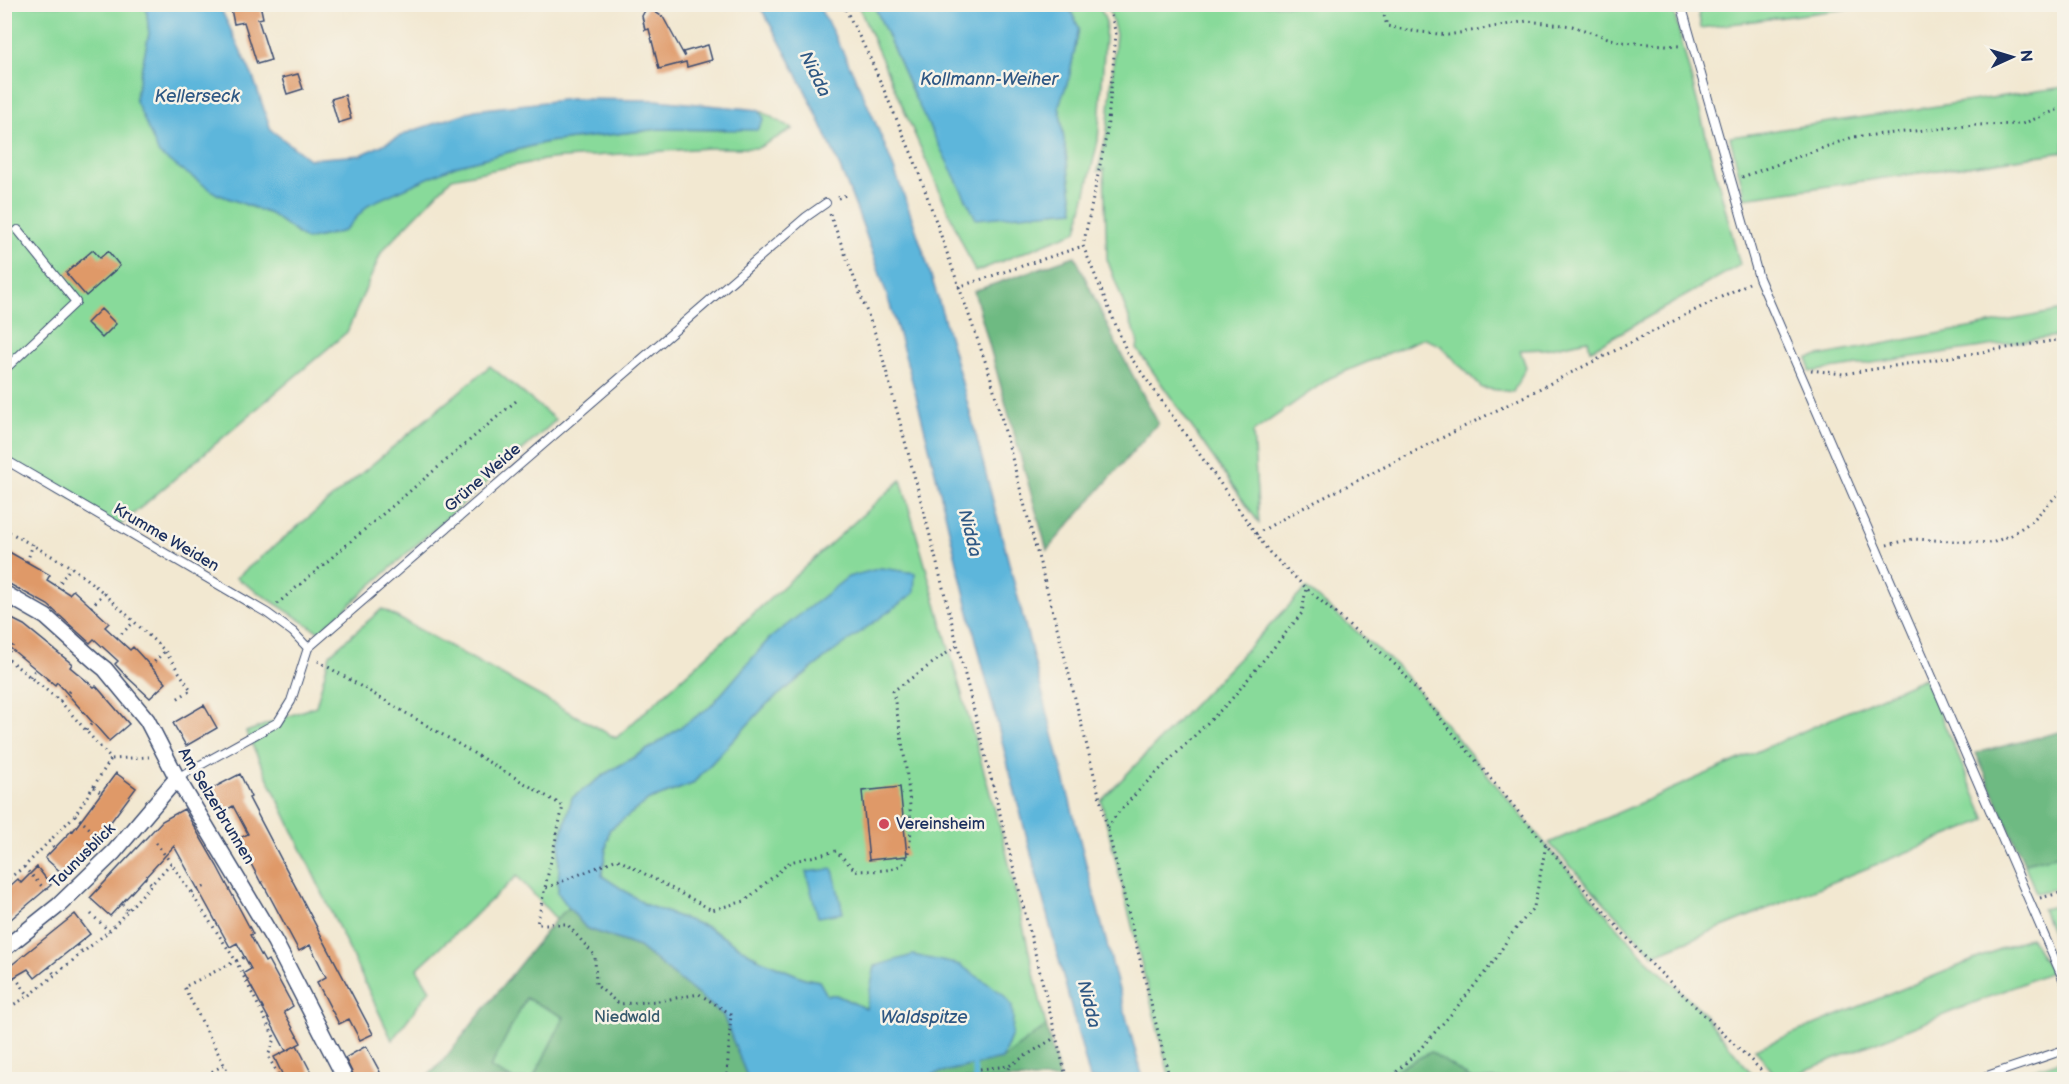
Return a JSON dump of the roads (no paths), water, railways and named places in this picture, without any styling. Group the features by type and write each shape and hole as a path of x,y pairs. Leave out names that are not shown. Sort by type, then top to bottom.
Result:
{"street":[{"name":"Am Selzerbrunnen","path":"4,593 46,617 105,669 147,720 177,778 275,942 346,1080"},
{"name":"Taunusblick","path":"4,950 59,905 114,852 131,835 177,778"}],"lane":[{"path":"1681,4 1759,278 2064,981"},
{"name":"Grüne Weide","path":"307,651 797,224 826,203"},
{"path":"4,370 76,302 18,230"},
{"name":"Krumme Weiden","path":"4,459 267,613 293,632 307,651"},
{"path":"177,778 278,722 291,701 307,651"},
{"path":"1975,1080 2064,1050"}],"water":[{"name":"Kellerseck","path":"146,5 219,5 253,77 271,130 309,159 361,155 409,132 475,110 570,99 656,100 759,110 764,119 757,130 659,129 547,142 455,166 369,204 344,231 306,240 271,214 217,194 159,154 135,99 149,34"},
{"name":"Nidda","path":"759,5 818,5 850,66 903,192 964,388 1143,1079 1090,1079 986,681 903,347 862,224 837,160 793,65"},
{"name":"Kollmann-Weiher","path":"874,5 1068,5 1079,28 1069,78 1059,105 1074,210 976,219 916,100"},
{"name":"Waldspitze","path":"881,568 915,573 914,593 767,704 692,784 649,800 609,830 602,876 646,905 707,927 759,959 804,978 819,981 827,995 836,995 866,1009 875,966 913,955 960,965 1003,994 1012,1006 1012,1034 1002,1059 919,1079 748,1079 723,1015 639,947 586,928 569,908 558,893 560,841 572,798 710,707 769,639 848,577"},
{"path":"833,869 843,913 818,917 806,872"}],"waterway":[{"path":"974,1065 976,1080"}],"place":[{"name":"Vereinsheim","path":"884,824"}],"park label":[{"name":"Niedwald","path":"627,1017"}]}
